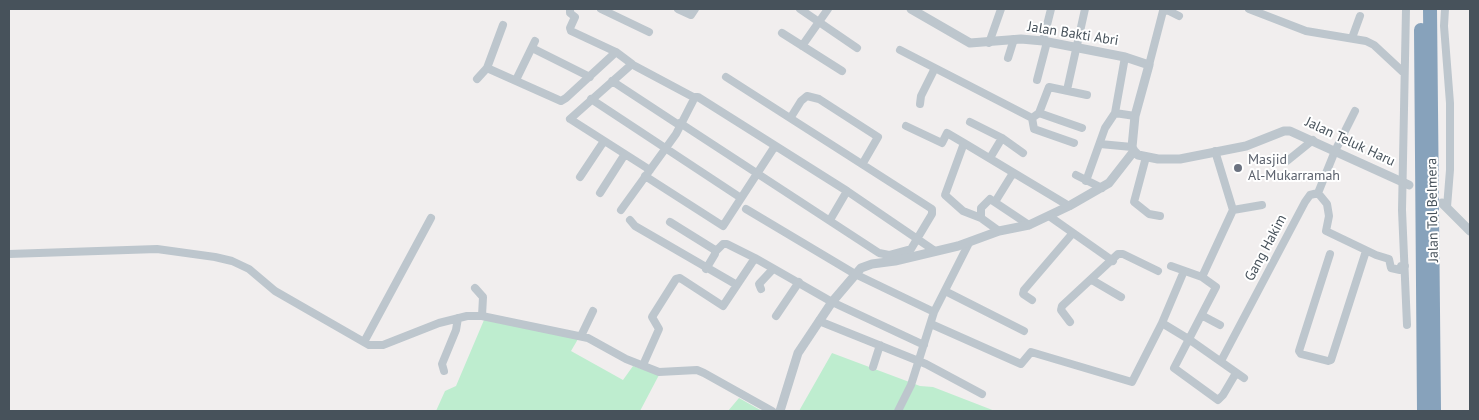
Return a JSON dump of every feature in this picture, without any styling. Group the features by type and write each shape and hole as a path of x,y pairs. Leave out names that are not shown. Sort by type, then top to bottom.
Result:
{"highway":[{"name":"Jalan Tol Belmera","path":"1421,9 1424,411"},
{"name":"Jalan Tol Belmera","path":"1430,9 1434,411"}],"street":[{"path":"570,9 570,13 575,17 570,28 571,31 616,52 632,64 570,119 626,154 648,173 724,226 775,146"},
{"path":"601,9 649,32"},
{"path":"678,9 691,15 695,9"},
{"path":"800,9 856,48"},
{"path":"802,46 828,9"},
{"name":"Jalan Bakti Abri","path":"911,9 960,40 970,43 990,43 1014,39 1045,42 1077,46 1125,57 1149,65"},
{"path":"990,43 1001,9"},
{"path":"1037,80 1051,9"},
{"path":"1067,90 1085,9"},
{"path":"1249,9 1306,31 1352,38 1374,45 1403,72"},
{"path":"1406,9 1403,72 1407,325"},
{"path":"1445,9 1444,26 1450,103 1450,170 1444,205 1470,231"},
{"path":"780,411 798,353 832,302 854,274 866,265 895,261 969,243 999,231 1029,225 1102,188 1115,177 1133,149 1134,116 1163,11 1167,10 1179,16"},
{"path":"1352,38 1360,16"},
{"path":"477,79 487,68 502,25"},
{"path":"782,33 842,71"},
{"path":"1008,58 1014,39"},
{"path":"516,80 533,45 590,77"},
{"path":"900,50 1032,118"},
{"path":"487,68 561,101 616,52"},
{"path":"1086,181 1110,117 1115,112 1125,57"},
{"path":"635,66 695,98 704,99 919,238 935,251"},
{"path":"920,104 921,96 935,68"},
{"path":"612,81 883,255 908,251 919,238 932,214 932,209 863,163 726,77"},
{"path":"1032,118 1039,113 1047,88 1051,87 1086,95"},
{"path":"791,117 801,101 807,96 827,103 878,137 863,163"},
{"path":"621,210 648,173 695,98"},
{"path":"591,99 741,198"},
{"name":"Gang Hakim","path":"1221,361 1305,202 1310,195 1318,193 1335,151 1355,111"},
{"path":"1115,112 1134,116"},
{"path":"1039,113 1082,128"},
{"path":"1032,118 1034,129 1074,143"},
{"path":"970,122 1002,138 1023,153"},
{"path":"906,126 942,143 947,133 1069,206"},
{"name":"Jalan Teluk Haru","path":"1133,149 1146,157 1174,160 1246,146 1284,131 1295,132 1406,184"},
{"path":"990,158 1002,138"},
{"path":"1287,161 1313,140"},
{"path":"580,178 604,141"},
{"path":"964,143 945,195 963,212 981,218 999,231"},
{"path":"1100,144 1133,149"},
{"path":"1202,277 1233,210 1215,151"},
{"path":"600,193 626,154"},
{"path":"1146,157 1134,202 1149,214 1160,216"},
{"path":"995,202 1013,173"},
{"path":"1076,175 1102,188"},
{"path":"830,220 846,191"},
{"path":"1318,193 1327,204 1330,216 1326,231 1366,251 1389,259 1391,268 1399,270 1401,266 1405,266"},
{"path":"981,218 980,210 987,200 995,202 1029,225"},
{"path":"1233,210 1262,205"},
{"path":"746,210 854,274 934,312"},
{"path":"1049,216 1113,261"},
{"path":"364,342 431,218"},
{"path":"630,220 635,226 706,269 737,285"},
{"path":"670,222 716,251"},
{"path":"1032,300 1023,294 1024,290 1072,234"},
{"path":"898,411 919,362 934,312 969,243"},
{"path":"706,269 716,251 723,244 726,244 799,282 832,302 924,345"},
{"path":"9,254 157,249 232,261 249,269 276,291 372,346 383,345 439,323 458,318 482,316 581,336 662,372 697,370 772,411"},
{"path":"1330,254 1299,351 1301,354 1328,360 1331,360 1366,251"},
{"path":"1070,322 1060,308 1113,261 1118,254 1123,254 1158,271"},
{"path":"643,365 659,329 652,317 678,278 720,306 725,305 755,258"},
{"path":"1171,266 1202,277 1216,287 1203,316 1174,368 1215,399 1221,398 1236,373"},
{"path":"762,289 759,284 773,269"},
{"path":"931,324 1021,364 1031,352 1129,382 1134,380 1184,272"},
{"path":"1092,280 1121,297"},
{"path":"776,316 799,282"},
{"path":"475,288 483,297 482,316"},
{"path":"945,291 1024,331"},
{"path":"581,336 593,312"},
{"path":"1203,316 1220,325"},
{"path":"444,371 442,364 456,330 458,318"},
{"path":"819,321 955,378 982,394"},
{"path":"1162,323 1244,378"},
{"path":"872,367 880,346"}],"green space":[{"path":"484,320 578,339 571,351 623,380 633,366 659,375 640,411 436,411 445,391 456,386"},
{"path":"832,353 920,386 933,387 995,411 799,411"},
{"path":"739,398 762,411 728,411"}],"place":[{"name":"Masjid Al-Mukarramah","path":"1238,168"}]}
